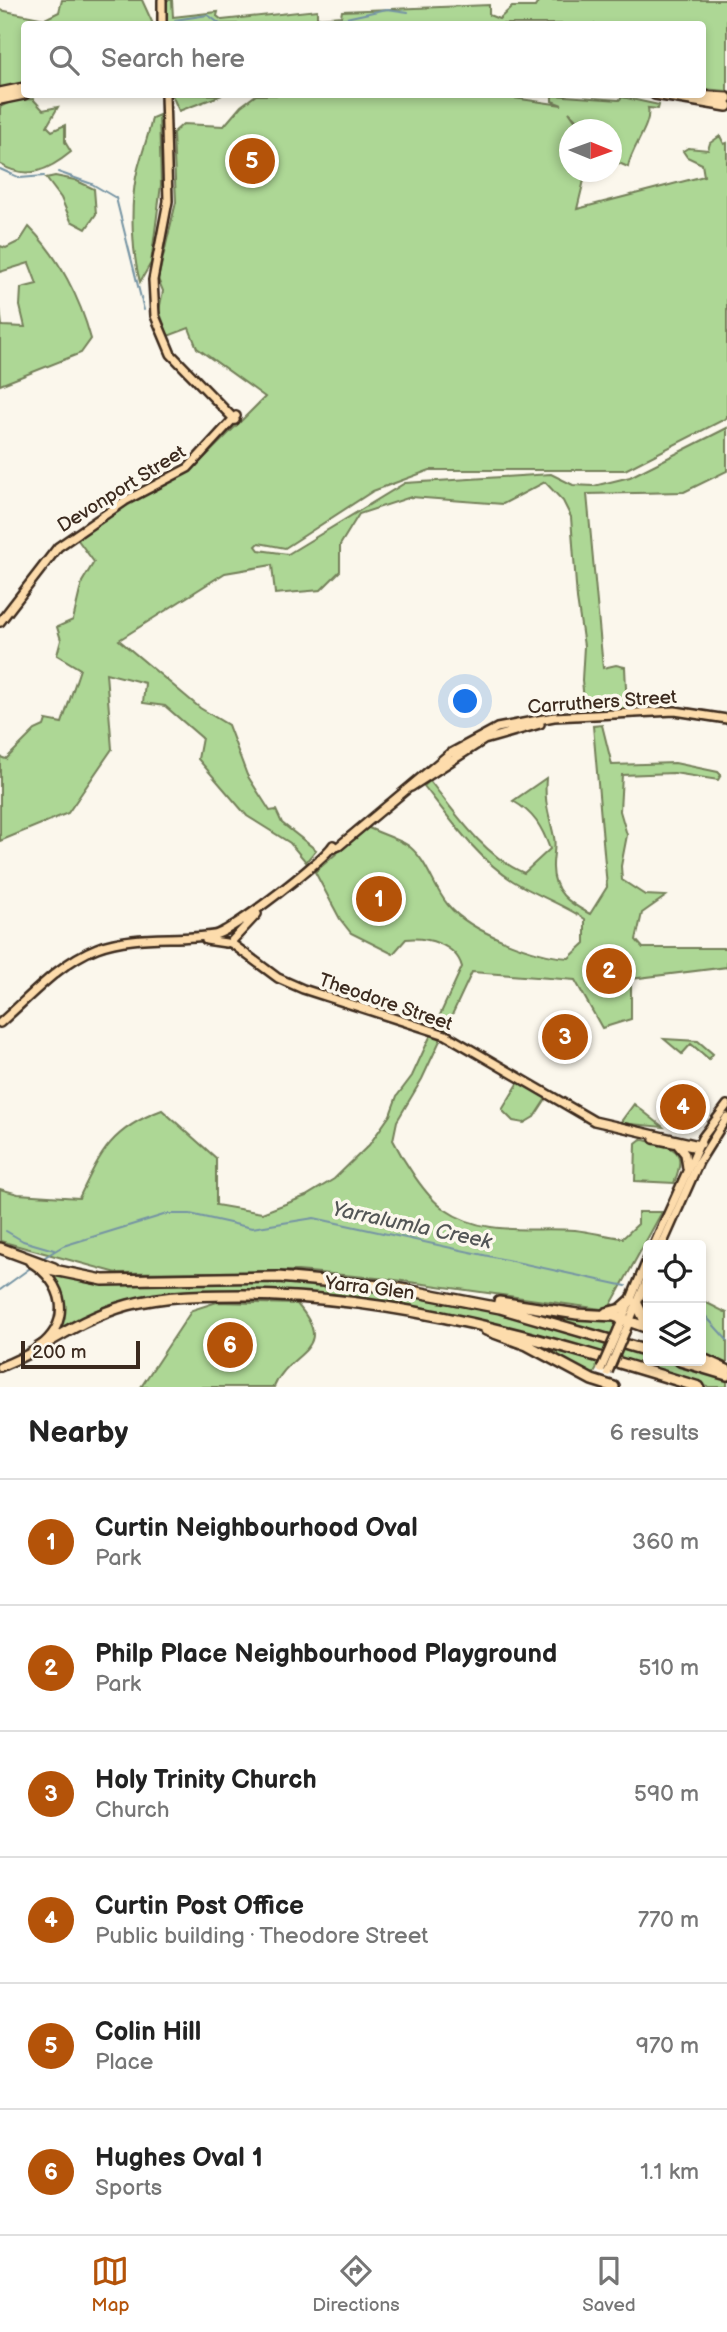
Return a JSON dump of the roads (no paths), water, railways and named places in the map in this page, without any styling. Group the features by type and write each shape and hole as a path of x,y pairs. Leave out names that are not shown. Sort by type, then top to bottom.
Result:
{"highway":[{"path":"0,93 21,89"},
{"path":"0,99 21,95"},
{"path":"706,96 727,98"},
{"path":"678,98 727,106"},
{"name":"Yarra Glen","path":"0,1249 48,1269 95,1279 297,1278 372,1284 449,1296 523,1314 643,1350"},
{"name":"Yarra Glen","path":"35,1350 92,1318 139,1302 203,1296 295,1297 386,1306 459,1318 517,1332 699,1387"},
{"path":"449,1296 597,1315 643,1326"},
{"path":"295,1297 404,1311 476,1327 527,1345 598,1385 614,1387"},
{"path":"597,1315 621,1309 634,1302 643,1319"},
{"path":"706,1360 727,1370"},
{"path":"697,1366 727,1375"},
{"path":"580,1374 586,1387"}],"main road":[{"path":"160,0 162,21"},
{"path":"164,98 168,201 153,281 153,306 161,336 171,354 216,401 226,420 218,439"},
{"name":"Devonport Street","path":"0,622 58,547 125,501 188,468 218,439 236,419 216,401"},
{"name":"Carruthers Street","path":"226,930 331,849 339,846 407,789 464,751 513,729 554,721 694,714 727,719"},
{"name":"Carruthers Street","path":"232,940 275,899 275,894"},
{"path":"0,1023 55,972 87,952 118,942 216,935 226,930"},
{"path":"226,930 222,938 232,940"},
{"name":"Theodore Street","path":"226,930 234,930 232,940 278,978 303,989 443,1034 576,1112 620,1129 677,1143 699,1145"},
{"path":"187,937 232,940"},
{"path":"656,1240 699,1145 727,1105"},
{"path":"664,1240 699,1162 727,1117"},
{"name":"Theodore Street","path":"620,1129 699,1145"},
{"path":"699,1145 715,1133"},
{"path":"677,1143 686,1158 685,1172"},
{"path":"699,1145 699,1162"},
{"path":"0,1369 35,1350 54,1331 61,1308 59,1292 48,1269"},
{"path":"634,1302 643,1274"},
{"path":"598,1385 643,1287"}],"waterway":[{"path":"304,21 346,18 387,9 408,12"},
{"path":"175,20 208,15 216,21"},
{"path":"0,169 20,178 44,176"},
{"path":"58,172 92,184 116,198 144,310"},
{"name":"Yarralumla Creek","path":"40,1260 63,1246 167,1214 190,1214 252,1228 314,1218 626,1286"},
{"path":"6,1231 23,1241 54,1250"},
{"name":"Yarralumla Creek","path":"0,1290 33,1266"},
{"name":"Yarralumla Creek","path":"706,1317 727,1340"}],"place":[{"name":"Colin Hill","path":"252,161"},
{"name":"Curtin Neighbourhood Oval","path":"379,899"},
{"name":"Philp Place Neighbourhood Playground","path":"609,971"},
{"name":"Holy Trinity Church","path":"565,1037"},
{"name":"Curtin Post Office","path":"683,1107"},
{"name":"Hughes Oval 1","path":"230,1345"}]}
